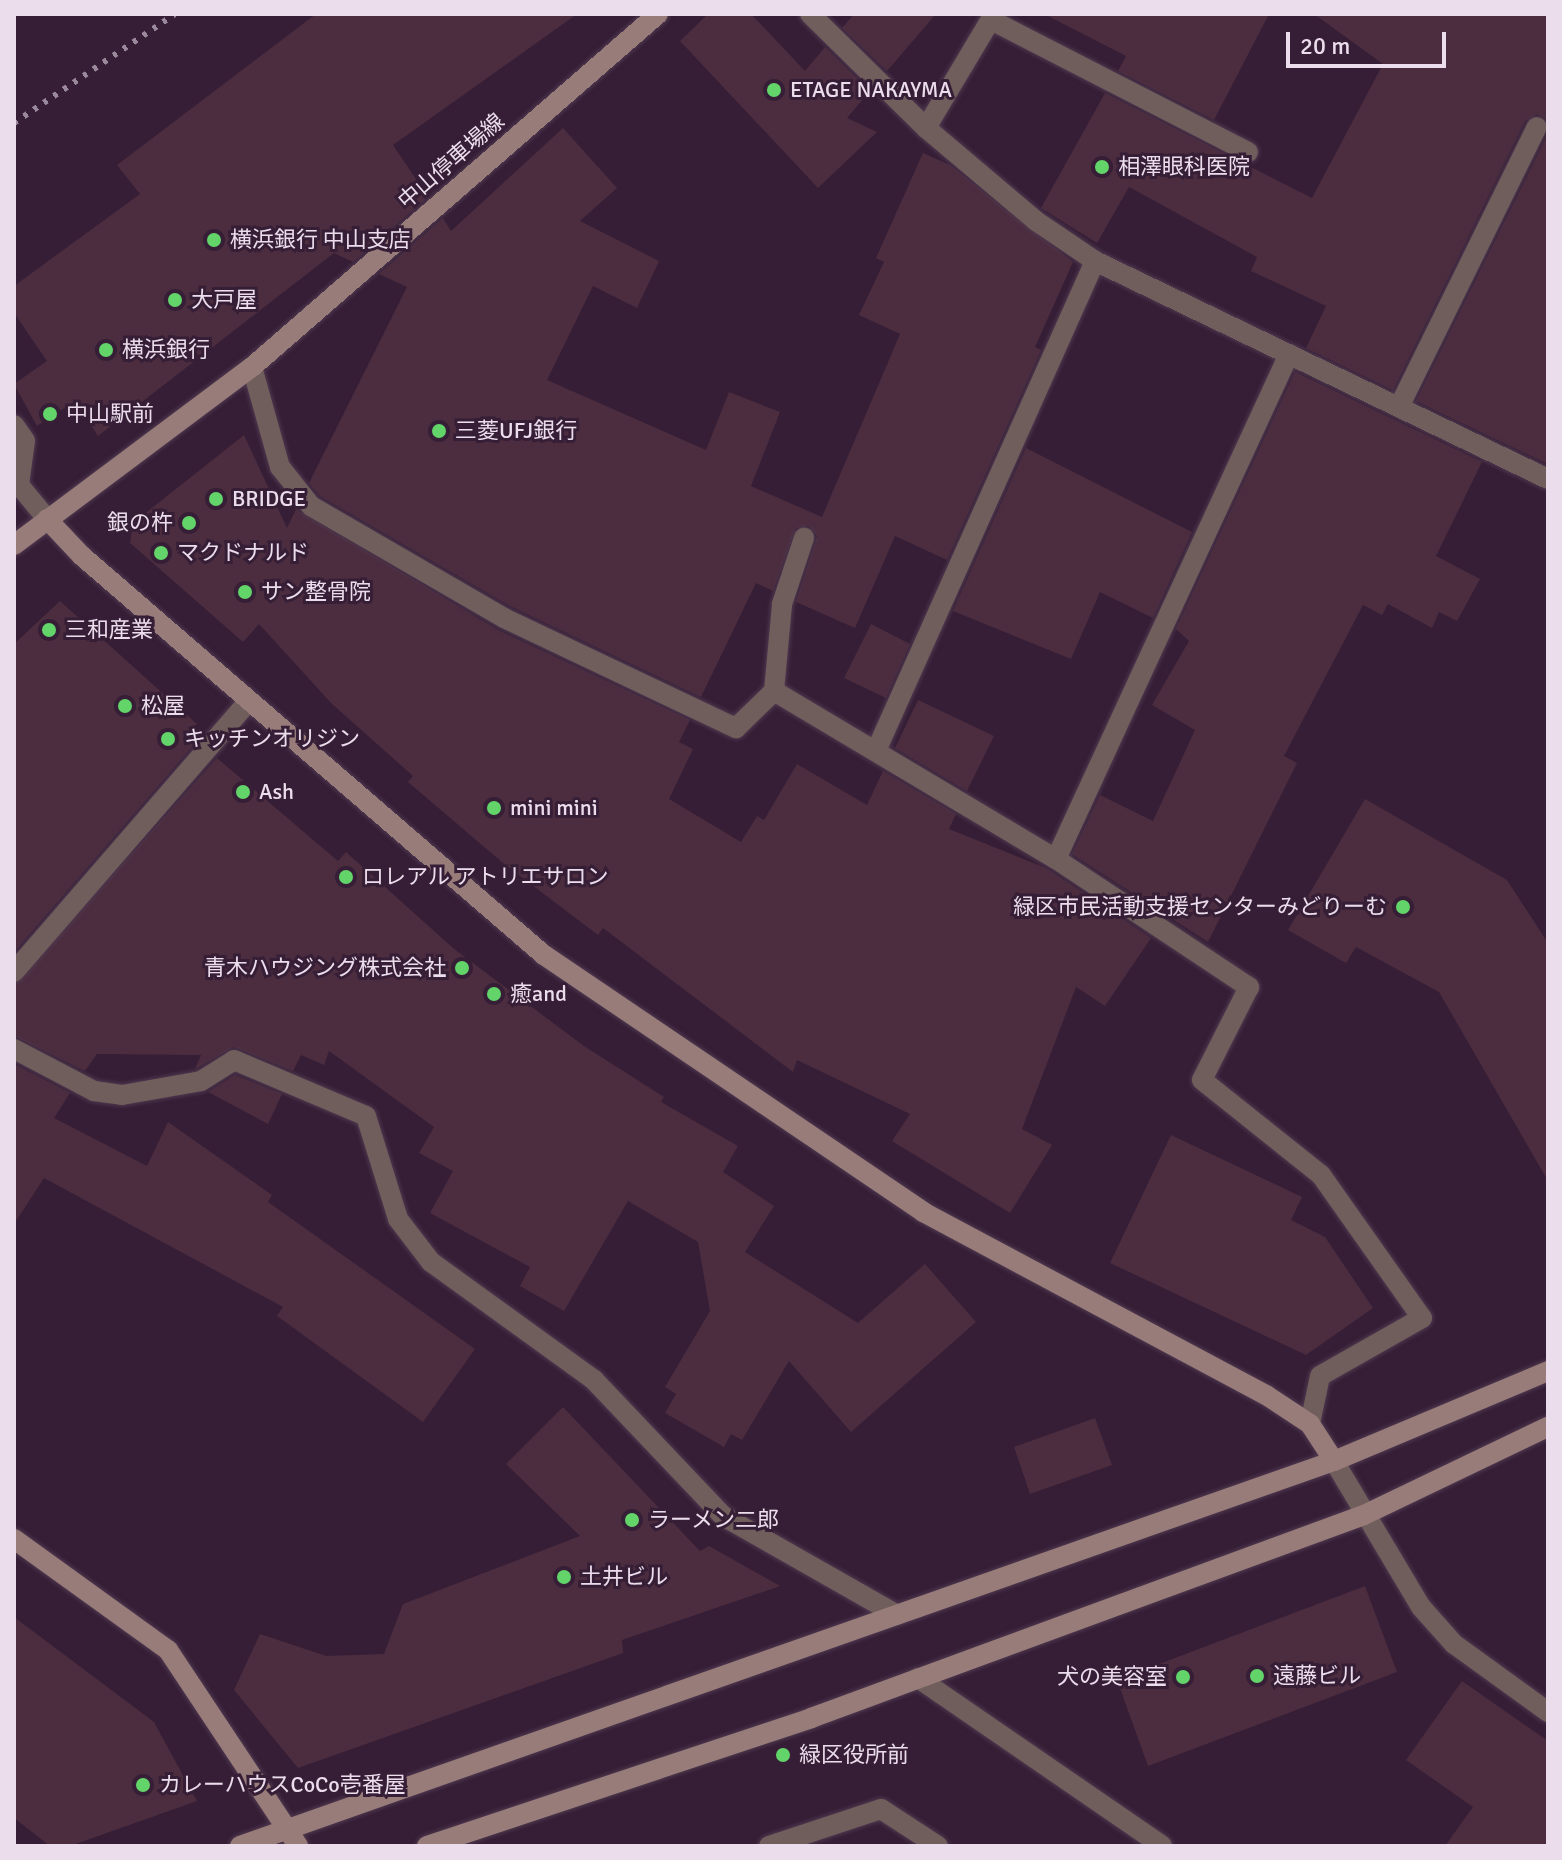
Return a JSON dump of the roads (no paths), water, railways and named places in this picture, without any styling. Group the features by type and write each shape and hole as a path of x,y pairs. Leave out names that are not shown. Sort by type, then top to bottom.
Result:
{"street":[{"name":"中山停車場線","path":"14,545 252,367 658,14"},
{"path":"810,14 926,128 1036,221 1095,261 1548,479"},
{"path":"926,128 992,17 1248,152"},
{"path":"1399,407 1537,127"},
{"path":"876,751 1095,261"},
{"path":"1056,859 1289,354"},
{"path":"252,367 280,467 311,506 504,618 736,728 774,691 782,604 804,538"},
{"path":"14,425 25,441 16,487 47,519 503,923 648,1029 923,1212 1310,1424 1421,1607 1454,1644 1548,1712"},
{"path":"774,691 1056,859 1249,987 1202,1080 1321,1175 1422,1318 1320,1376 1310,1424"},
{"path":"14,972 249,701"},
{"path":"14,1049 94,1091 122,1095 201,1081 234,1060 366,1116 398,1219 431,1262 594,1380 723,1516 897,1615"},
{"path":"240,1846 292,1838 897,1615 1334,1461 1548,1371"},
{"path":"427,1846 918,1678 1364,1515 1548,1427"},
{"path":"14,1539 168,1650 292,1838"},
{"path":"918,1678 1162,1846"},
{"path":"769,1846 881,1809 938,1846"}],"railway":[{"path":"14,123 175,14"}],"place":[{"name":"ETAGE NAKAYMA","path":"774,90"},
{"name":"相澤眼科医院","path":"1102,167"},
{"name":"横浜銀行 中山支店","path":"214,240"},
{"name":"大戸屋","path":"175,300"},
{"name":"横浜銀行","path":"106,350"},
{"name":"中山駅前","path":"50,414"},
{"name":"三菱UFJ銀行","path":"439,431"},
{"name":"BRIDGE","path":"216,499"},
{"name":"銀の杵","path":"189,523"},
{"name":"マクドナルド","path":"161,553"},
{"name":"サン整骨院","path":"245,592"},
{"name":"三和産業","path":"49,630"},
{"name":"松屋","path":"125,706"},
{"name":"キッチンオリジン","path":"168,739"},
{"name":"Ash","path":"243,792"},
{"name":"mini mini","path":"494,808"},
{"name":"ロレアル アトリエサロン","path":"346,877"},
{"name":"緑区市民活動支援センターみどりーむ","path":"1403,907"},
{"name":"青木ハウジング株式会社","path":"462,968"},
{"name":"癒and","path":"494,994"},
{"name":"ラーメン二郎","path":"632,1520"},
{"name":"土井ビル","path":"564,1577"},
{"name":"遠藤ビル","path":"1257,1676"},
{"name":"犬の美容室","path":"1183,1677"},
{"name":"緑区役所前","path":"783,1755"},
{"name":"カレーハウスCoCo壱番屋","path":"143,1785"}]}
